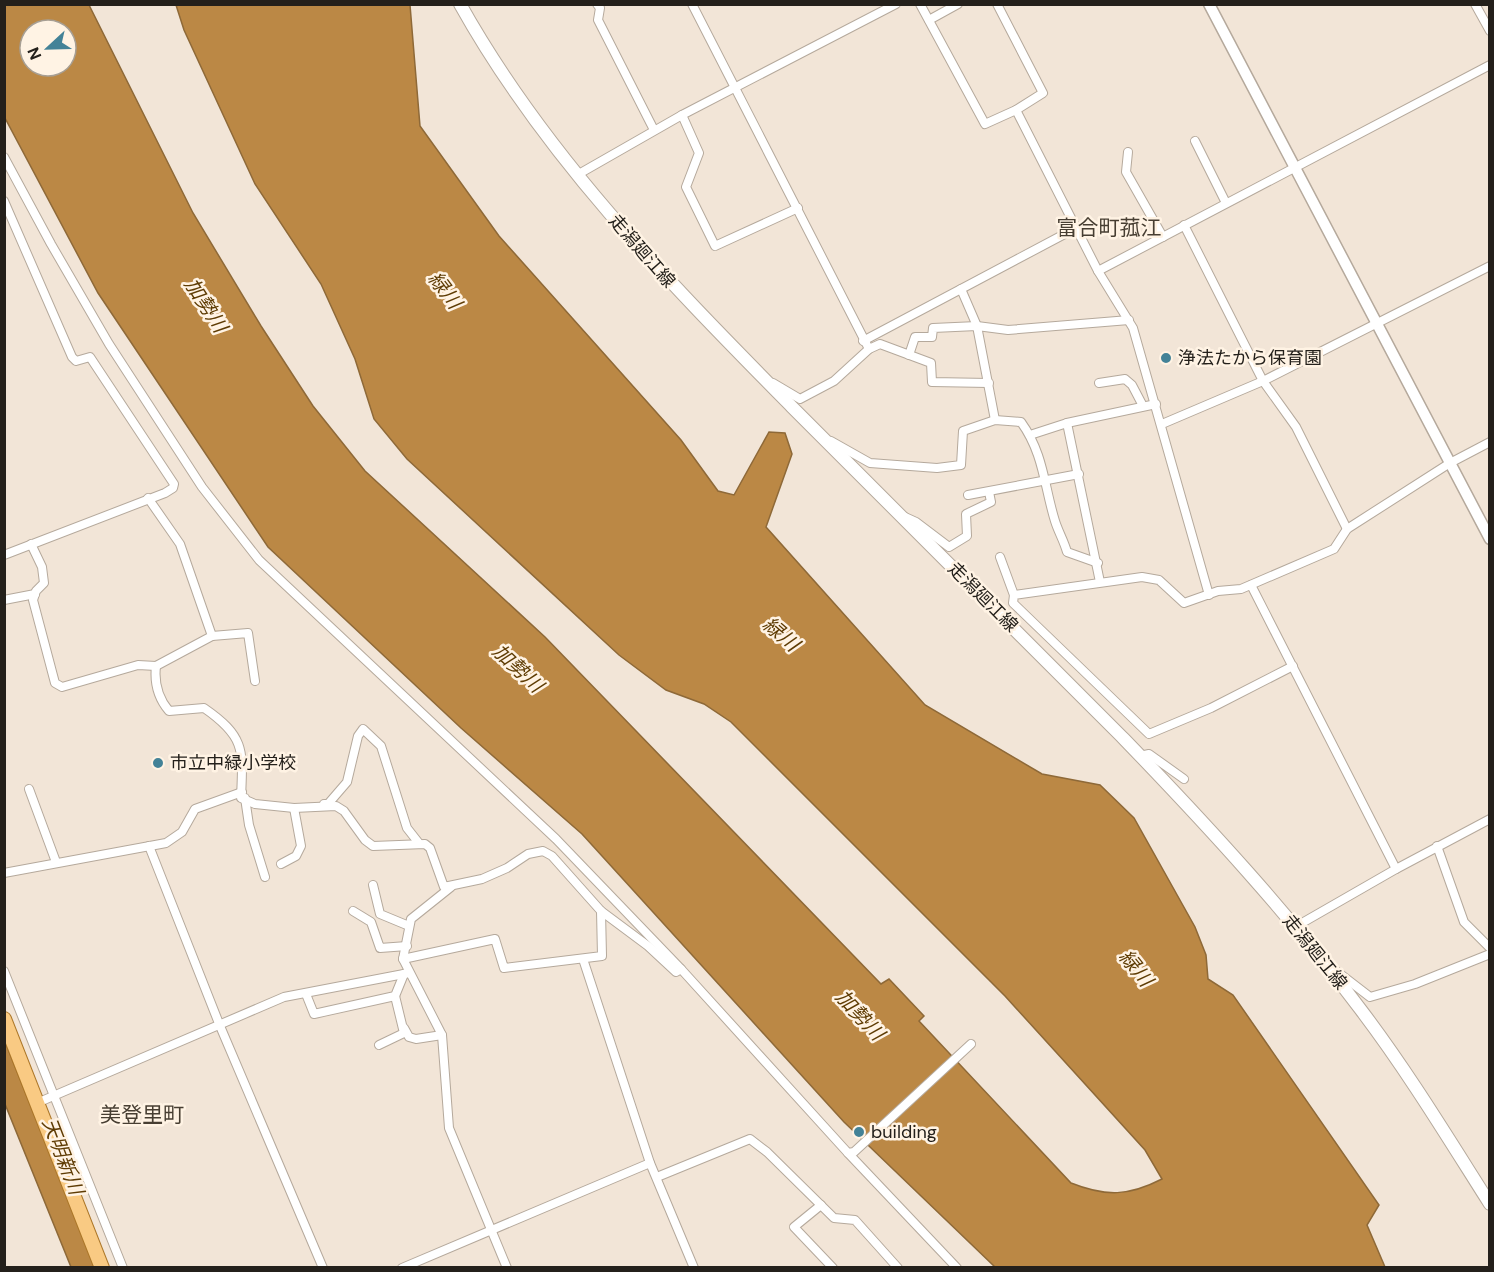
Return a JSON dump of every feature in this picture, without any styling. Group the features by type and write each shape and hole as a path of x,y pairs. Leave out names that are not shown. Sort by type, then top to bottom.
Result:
{"main road":[{"name":"走潟廻江線","path":"460,4 510,85 577,175 676,290 1140,756 1295,927 1394,1055 1488,1199"},
{"path":"4,1019 102,1268"}],"street":[{"path":"597,4 600,8 598,20 654,130"},
{"path":"692,4 866,345"},
{"path":"577,175 654,130 896,4"},
{"path":"920,4 985,124 1040,96 1042,89 998,4"},
{"path":"929,20 958,4"},
{"path":"1209,4 1490,539"},
{"path":"1475,4 1490,31"},
{"path":"1098,271 1490,65"},
{"path":"1016,110 1098,271 1129,320 1162,424 1209,595"},
{"path":"682,115 699,153 686,188 715,246 798,208"},
{"path":"1195,141 1226,203"},
{"path":"1128,152 1126,172 1162,237"},
{"path":"4,156 51,244 109,344 202,487 258,560 556,839 681,969 957,1268"},
{"path":"4,201 72,357 76,361 90,357 174,484 173,488 165,494 148,498 4,555"},
{"path":"1184,225 1263,381 1296,427 1347,529"},
{"path":"762,377 800,399 834,381 862,358 866,345 961,289 1076,228"},
{"path":"1162,424 1263,381 1490,266"},
{"path":"961,289 977,326 995,420"},
{"path":"909,355 915,337 932,337 933,328 977,326 1008,330 1129,320"},
{"path":"866,345 880,344 931,363 932,382 989,383"},
{"path":"1099,383 1125,379 1132,384 1143,406"},
{"path":"1030,435 1067,423 1156,404"},
{"path":"818,433 870,463 937,468 961,465 963,431 995,420 1021,422 1030,435 1046,479 1055,522 1067,552 1098,563"},
{"path":"1067,423 1101,582"},
{"path":"1014,595 1142,577 1159,580 1184,603 1251,585 1334,549 1347,529 1450,464 1490,442"},
{"path":"968,495 1079,474"},
{"path":"902,516 916,522 949,547 967,536 966,514 991,502 988,492"},
{"path":"148,498 180,544 212,636"},
{"path":"31,544 42,567 44,583 33,600 56,683 62,687 138,665 156,666 212,636 248,633 255,681"},
{"path":"1000,557 1014,595 1014,603 1149,734 1211,708 1293,666"},
{"path":"1251,585 1395,869"},
{"path":"4,600 35,594"},
{"path":"156,666 156,686 162,704 169,711 204,708 232,731 242,748 243,795 249,825 265,877"},
{"path":"243,795 255,804 294,808 328,804 347,782 357,736 363,729 381,746 399,808 407,828 417,843"},
{"path":"1140,756 1149,754 1184,779"},
{"path":"29,789 56,862"},
{"path":"4,873 149,846 177,838 195,809 243,795"},
{"path":"319,805 336,806 344,811 365,840 373,846 417,843 429,848 444,887 482,879 507,868 528,854 543,851 552,856 601,911 648,946 676,972 681,969"},
{"path":"281,864 297,856 301,846 294,808"},
{"path":"1295,927 1395,869 1490,819"},
{"path":"149,846 220,1026 323,1268"},
{"path":"1437,846 1464,922 1490,948"},
{"path":"373,885 380,914"},
{"path":"451,887 411,919 403,959 407,973 442,1035 448,1128 507,1268"},
{"path":"353,911 368,920 380,948 407,946"},
{"path":"403,959 495,939 504,968 602,956 601,911"},
{"path":"368,920 380,914 409,926"},
{"path":"1324,962 1370,997 1415,984 1490,954"},
{"path":"583,959 650,1163 694,1268"},
{"path":"4,971 123,1268"},
{"path":"37,1103 284,997 407,973"},
{"path":"407,973 395,996 404,1028 409,1037 416,1039 442,1035"},
{"path":"306,994 314,1014 395,996"},
{"path":"379,1045 404,1033 404,1028"},
{"path":"851,1152 971,1044"},
{"path":"657,1177 750,1139 767,1152 834,1218 855,1220 898,1268"},
{"path":"402,1268 650,1163"},
{"path":"821,1205 794,1227 833,1268"}],"water":[{"path":"4,5 89,5 193,213 261,326 313,406 365,471 545,637 881,984 889,979 924,1016 919,1021 1071,1183 1095,1191 1117,1193 1139,1189 1162,1179 1145,1150 1005,996 731,722 704,704 666,690 619,655 407,459 374,419 355,359 321,284 255,184 184,30 176,5 410,5 420,126 499,236 681,440 718,491 734,495 769,432 785,433 792,454 766,527 925,705 1042,774 1100,785 1134,818 1195,927 1206,955 1208,979 1233,995 1379,1205 1367,1225 1385,1267 995,1267 844,1122 582,834 461,728 268,547 98,293 5,118"},
{"path":"4,1039 96,1267 71,1267 5,1104"}],"place":[{"name":"浄法たから保育園","path":"1166,358"},
{"name":"市立中緑小学校","path":"158,763"},
{"name":"building","path":"859,1132"}],"district":[{"name":"富合町菰江","path":"1109,228"},
{"name":"美登里町","path":"142,1115"}],"water label":[{"name":"緑川","path":"445,290"},
{"name":"加勢川","path":"206,305"},
{"name":"緑川","path":"781,634"},
{"name":"加勢川","path":"518,668"},
{"name":"緑川","path":"1136,968"},
{"name":"加勢川","path":"860,1015"},
{"name":"天明新川","path":"63,1156"}]}
